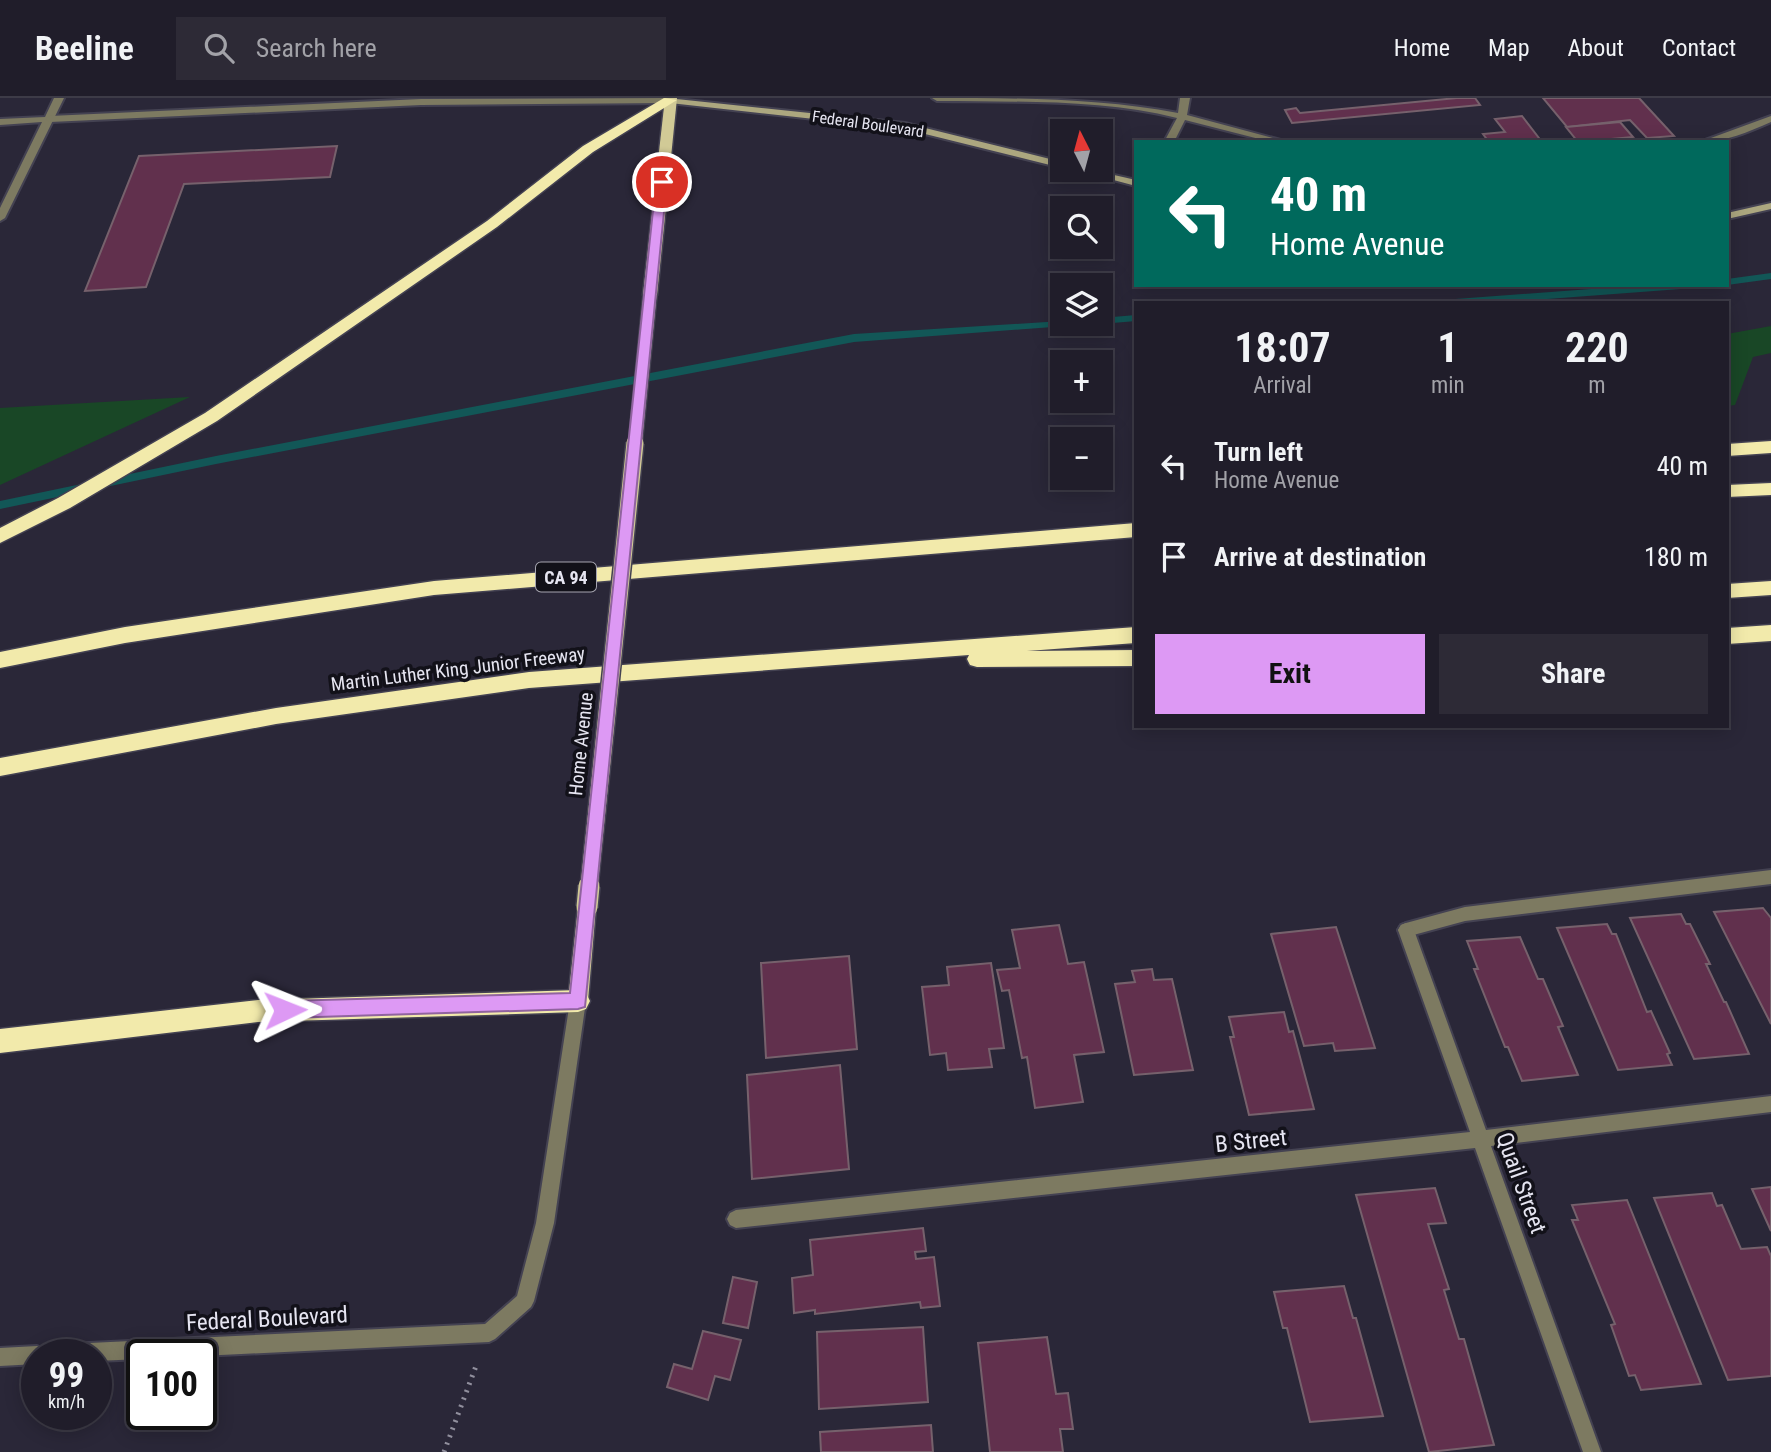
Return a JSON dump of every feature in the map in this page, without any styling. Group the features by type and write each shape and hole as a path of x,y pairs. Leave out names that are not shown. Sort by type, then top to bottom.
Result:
{"highway":[{"path":"0,536 64,503 211,417 492,224 588,149 671,99"},
{"path":"1729,450 1771,447"},
{"path":"1729,491 1771,488"},
{"name":"CA 94","path":"0,660 125,635 433,588 1134,530"},
{"path":"1729,591 1771,588"},
{"path":"1729,636 1771,633"},
{"name":"Martin Luther King Junior Freeway","path":"0,767 276,716 529,680 1134,635"},
{"path":"771,661 1134,658"},
{"path":"0,1041 258,1011 578,1001"}],"main road":[{"name":"Federal Boulevard","path":"671,99 905,127 1050,162"},
{"name":"Home Avenue","path":"578,1001 671,99"},
{"path":"1113,178 1134,183"},
{"path":"1729,216 1771,206"}],"street":[{"path":"0,218 3,205 60,98"},
{"path":"937,98 1015,99 1142,107 1275,140"},
{"path":"1170,140 1182,117 1185,98"},
{"path":"0,122 421,102 671,99"},
{"path":"1712,140 1771,119"},
{"name":"Quail Street","path":"1592,1452 1406,930 1465,914 1771,877"},
{"name":"Home Avenue","path":"489,1333 525,1301 545,1223 578,1001"},
{"name":"B Street","path":"736,1219 1481,1139 1771,1104"},
{"name":"Federal Boulevard","path":"112,1351 489,1333"},
{"path":"0,1357 21,1356"}],"path":[{"path":"444,1452 489,1333"}],"green space":[{"path":"1771,326 1771,353 1753,357 1735,405 1729,406 1729,334"},
{"path":"190,397 0,485 0,408"}],"building":[{"path":"1475,98 1480,105 1292,123 1285,110 1296,108 1300,113"},
{"path":"1543,98 1639,98 1674,136 1647,138 1630,120 1567,127"},
{"path":"1522,116 1540,140 1488,140 1483,134 1505,132 1495,119"},
{"path":"1620,122 1633,137 1576,140 1566,127"},
{"path":"337,146 330,177 184,184 146,287 85,291 139,156"},
{"path":"1763,908 1771,918 1771,1024 1714,912"},
{"path":"1681,914 1686,924 1690,924 1710,964 1706,964 1749,1054 1694,1059 1630,918"},
{"path":"1607,924 1612,934 1616,934 1647,1012 1651,1011 1670,1053 1667,1054 1672,1065 1618,1070 1557,928"},
{"path":"1059,925 1068,964 1084,962 1104,1052 1074,1055 1083,1102 1035,1108 1027,1057 1022,1058 1009,990 1002,991 997,970 1020,968 1012,930"},
{"path":"1336,927 1375,1048 1335,1051 1333,1043 1304,1046 1271,934"},
{"path":"1520,937 1538,979 1543,979 1563,1026 1558,1027 1578,1075 1522,1081 1508,1047 1505,1047 1474,969 1478,969 1467,941"},
{"path":"849,956 857,1049 766,1058 761,963"},
{"path":"991,963 1004,1048 989,1049 992,1067 948,1070 946,1053 930,1055 922,987 949,985 947,967"},
{"path":"1152,969 1154,980 1172,979 1193,1070 1134,1075 1115,984 1135,982 1132,971"},
{"path":"1284,1012 1289,1032 1293,1031 1314,1109 1249,1115 1230,1037 1234,1037 1229,1017"},
{"path":"840,1065 849,1169 752,1179 747,1075"},
{"path":"1771,1187 1771,1231 1752,1189"},
{"path":"1435,1188 1446,1223 1428,1224 1449,1289 1444,1290 1459,1339 1464,1339 1494,1445 1429,1452 1356,1195"},
{"path":"1712,1193 1717,1206 1722,1205 1741,1249 1767,1247 1771,1256 1771,1376 1728,1380 1654,1198"},
{"path":"1627,1200 1701,1384 1641,1390 1635,1375 1629,1376 1611,1325 1615,1324 1572,1220 1578,1220 1572,1205"},
{"path":"923,1228 926,1251 915,1252 916,1259 934,1257 940,1306 921,1308 920,1302 815,1314 815,1310 794,1313 792,1278 813,1275 810,1240"},
{"path":"733,1277 757,1282 748,1328 723,1323"},
{"path":"1344,1286 1353,1318 1356,1318 1383,1416 1310,1422 1287,1328 1283,1328 1274,1292"},
{"path":"923,1327 928,1402 819,1409 817,1332"},
{"path":"703,1331 741,1340 730,1380 715,1376 708,1400 667,1387 674,1364 692,1369"},
{"path":"1047,1337 1056,1394 1068,1393 1073,1429 1060,1429 1063,1452 990,1452 978,1343"},
{"path":"931,1425 933,1452 821,1452 820,1432"}],"waterway":[{"path":"1729,282 1771,276"},
{"path":"1470,301 1666,287"},
{"path":"1113,320 1134,318"},
{"path":"0,505 216,460 854,338 1050,325"}],"route":[{"path":"285,1010 578,1001 662,182"}]}
